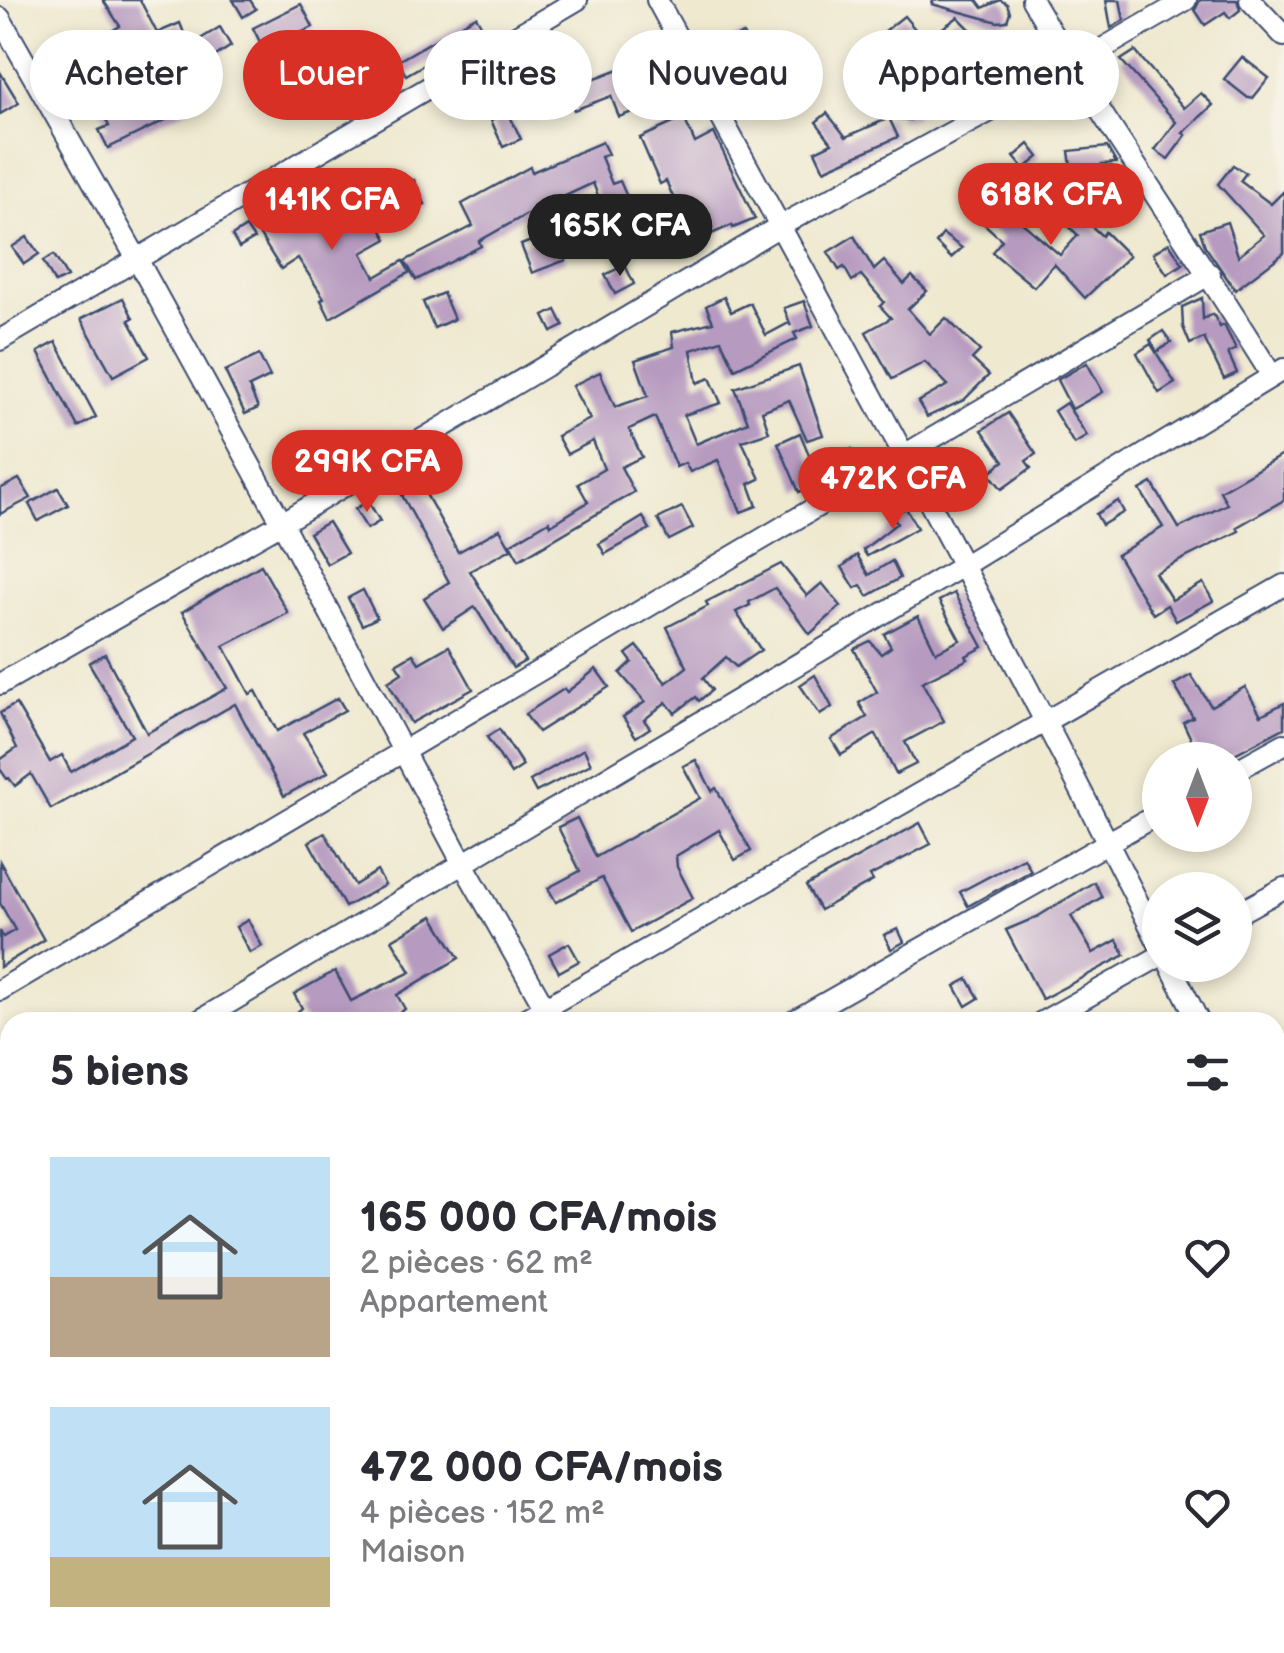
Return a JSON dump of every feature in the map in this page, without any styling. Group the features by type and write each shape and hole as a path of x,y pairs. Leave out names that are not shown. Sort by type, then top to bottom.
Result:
{"street":[{"path":"0,340 577,0"},
{"path":"657,0 1046,719 1142,910"},
{"path":"1032,0 1049,30"},
{"path":"1119,39 1186,0"},
{"path":"1250,0 1284,36"},
{"path":"0,18 137,259 546,1012"},
{"path":"0,684 282,523 780,226 974,120"},
{"path":"214,1012 961,568 1278,372 1107,120"},
{"path":"0,990 1210,274"},
{"path":"553,1012 1046,719 1284,586"},
{"path":"1252,762 1284,744"},
{"path":"810,1012 1142,823"},
{"path":"1252,906 1284,888"},
{"path":"1060,1012 1142,966"},
{"path":"1179,982 1195,1012"}],"building":[{"path":"103,0 140,0 155,30 113,30 120,26"},
{"path":"233,0 250,0 256,9 243,17"},
{"path":"933,0 977,0 983,8 1000,0 1010,12 1007,21 998,22 932,4"},
{"path":"1106,0 1120,0 1124,20 1111,28"},
{"path":"1200,0 1237,0 1240,10 1230,18 1225,12 1205,25 1195,10"},
{"path":"301,4 313,27 307,30 253,28"},
{"path":"476,16 484,30 452,30"},
{"path":"904,16 916,30 886,30"},
{"path":"958,17 971,30 940,30"},
{"path":"180,23 183,30 164,30"},
{"path":"223,32 231,46 223,51"},
{"path":"424,46 424,65 406,75 404,58"},
{"path":"1135,51 1184,108 1201,93 1213,105 1183,133 1186,135 1168,159 1155,150 1176,122 1121,60"},
{"path":"1242,57 1269,78 1253,98 1224,79"},
{"path":"0,72 19,103 0,114"},
{"path":"612,72 612,99 592,103 592,79"},
{"path":"827,113 846,137 890,120 898,137 824,170 815,151 832,143 816,122"},
{"path":"106,120 165,120 108,148 99,130 109,126"},
{"path":"491,120 512,120 521,139 503,147"},
{"path":"680,120 685,120 695,143 714,133 755,219 693,242 666,181 660,184 640,138"},
{"path":"602,142 608,154 601,157 612,184 620,181 627,197 602,206 593,183 565,196 579,225 608,210 620,231 596,244 592,235 562,249 566,260 532,273 521,245 559,230 547,203 479,241 481,246 416,280 405,261 473,226 462,204 530,167 532,172"},
{"path":"1029,144 1039,157 1024,169 1014,157"},
{"path":"1107,147 1116,163 1102,164 1115,186 1077,211 1069,151"},
{"path":"1233,165 1246,173 1240,181 1271,204 1284,191 1284,253 1235,290 1205,246 1200,231 1227,222 1238,256 1264,235 1218,184"},
{"path":"414,180 425,204 407,212 398,187"},
{"path":"985,191 1060,255 1078,235 1062,220 1073,209 1129,256 1085,298 1054,264 1034,287 992,252 1002,240 968,209"},
{"path":"335,200 343,215 366,203 387,239 362,253 375,277 403,261 410,272 330,318 321,300 324,298 298,258 281,269 254,226 271,216 278,228"},
{"path":"246,227 254,239 239,248 232,236"},
{"path":"943,234 962,248 951,258 936,243"},
{"path":"854,236 874,270 884,261 904,284 912,276 927,291 908,309 930,334 946,318 980,351 972,359 989,375 964,400 927,417 918,402 948,385 925,362 892,379 866,332 891,318 880,306 884,302 861,275 852,281 844,267 839,270 828,252"},
{"path":"27,237 39,254 24,264 12,247"},
{"path":"1169,243 1183,264 1167,274 1153,253"},
{"path":"54,255 67,277 55,283 43,261"},
{"path":"625,265 634,284 615,294 605,275"},
{"path":"443,293 454,319 434,328 423,302"},
{"path":"724,297 731,312 750,303 766,335 789,323 791,326 784,308 804,301 813,326 794,333 797,339 735,369 721,340 691,350 697,383 710,378 721,403 684,415 696,444 748,422 735,388 799,366 823,435 807,440 789,400 762,411 769,432 742,441 760,479 749,484 757,506 741,512 718,460 690,472 685,463 676,467 655,417 629,429 642,457 621,467 634,492 519,560 510,544 588,502 578,484 604,469 593,441 567,454 557,436 590,419 572,386 600,372 615,407 648,396 635,360 674,347 672,332 713,322 706,306"},
{"path":"123,298 133,318 129,320 149,357 113,376 81,319"},
{"path":"1202,298 1203,319 1213,314 1220,327 1224,325 1236,349 1228,353 1237,373 1224,379 1204,338 1190,344 1183,327 1182,307"},
{"path":"556,310 564,326 552,332 544,316"},
{"path":"1163,331 1171,342 1157,352 1150,340"},
{"path":"56,342 96,417 78,427 38,352"},
{"path":"1151,344 1175,383 1159,393 1137,353"},
{"path":"259,355 270,377 249,387 258,408 245,414 225,371"},
{"path":"1087,363 1103,392 1072,409 1057,380"},
{"path":"1066,403 1087,436 1074,444 1054,411"},
{"path":"1008,413 1036,454 1026,461 1031,468 1002,489 989,473 1004,461 982,430"},
{"path":"800,433 814,467 852,449 860,465 799,492 778,443"},
{"path":"1284,454 1284,500 1237,527 1239,531 1155,573 1172,600 1203,583 1213,601 1176,621 1167,605 1153,614 1117,555 1163,527 1140,490 1152,483 1179,528 1227,504 1220,491"},
{"path":"19,479 31,498 0,514 0,489"},
{"path":"421,485 458,552 500,529 511,549 470,571 525,661 513,668 475,607 443,628 424,598 449,582 402,495"},
{"path":"58,488 68,505 38,521 29,504"},
{"path":"368,501 380,521 367,529 355,509"},
{"path":"1118,501 1124,512 1102,525 1096,514"},
{"path":"682,507 693,528 669,540 658,519"},
{"path":"906,508 917,528 867,556 863,550 897,523 892,515"},
{"path":"643,517 650,529 605,554 599,544"},
{"path":"328,522 347,553 327,564 309,533"},
{"path":"857,555 869,575 892,561 900,578 868,596 861,585 855,588 842,567"},
{"path":"781,564 807,596 822,583 841,606 810,634 775,588 749,602 736,612 761,650 736,667 726,657 703,678 712,690 675,713 666,702 644,720 650,728 636,737 623,717 645,702 620,673 632,662 626,654 637,646 666,683 687,667 667,627 708,606 706,602"},
{"path":"261,565 288,613 224,646 250,694 256,691 277,731 338,698 345,710 303,733 328,772 284,796 235,704 51,809 31,774 15,786 7,779 0,769 0,760 17,748 0,713 16,704 50,762 62,755 71,772 132,736 89,663 105,654 147,733 227,688 182,612"},
{"path":"363,590 377,618 362,625 348,598"},
{"path":"954,593 983,647 922,682 944,721 905,742 916,764 896,774 876,734 841,755 831,739 867,717 859,703 877,692 854,649 870,641 881,654 891,647 884,634 918,616 936,652 960,640 939,601"},
{"path":"449,646 473,689 411,723 388,682 402,673 396,664 413,654 419,663"},
{"path":"596,669 609,687 538,732 525,714 564,689 567,692"},
{"path":"815,675 832,707 820,715 800,685"},
{"path":"1191,675 1211,706 1245,687 1261,715 1284,703 1284,728 1252,745 1192,742 1183,722 1193,717 1174,685"},
{"path":"499,729 523,766 511,774 487,737"},
{"path":"584,749 591,764 536,792 530,781"},
{"path":"696,760 751,851 735,860 719,830 676,856 677,867 693,898 631,932 602,878 556,902 548,888 580,871 558,827 577,818 596,857 700,798 683,766"},
{"path":"920,823 931,844 870,876 873,881 820,910 806,886"},
{"path":"325,833 355,885 377,871 385,885 345,907 309,842"},
{"path":"1024,858 1031,871 968,906 960,892"},
{"path":"0,862 44,940 0,967 0,931 3,937 15,930 0,903"},
{"path":"1094,882 1102,897 1071,916 1093,953 1117,940 1125,955 1042,999 1006,930 1037,917"},
{"path":"433,916 459,958 397,995 405,1009 400,1012 297,1012 302,1008 294,994 335,971 351,1001 411,972 392,940"},
{"path":"248,920 262,946 250,953 236,927"},
{"path":"898,929 904,942 891,949 884,935"},
{"path":"569,943 579,961 559,972 549,954"},
{"path":"968,979 979,998 966,1006 955,986"}]}
